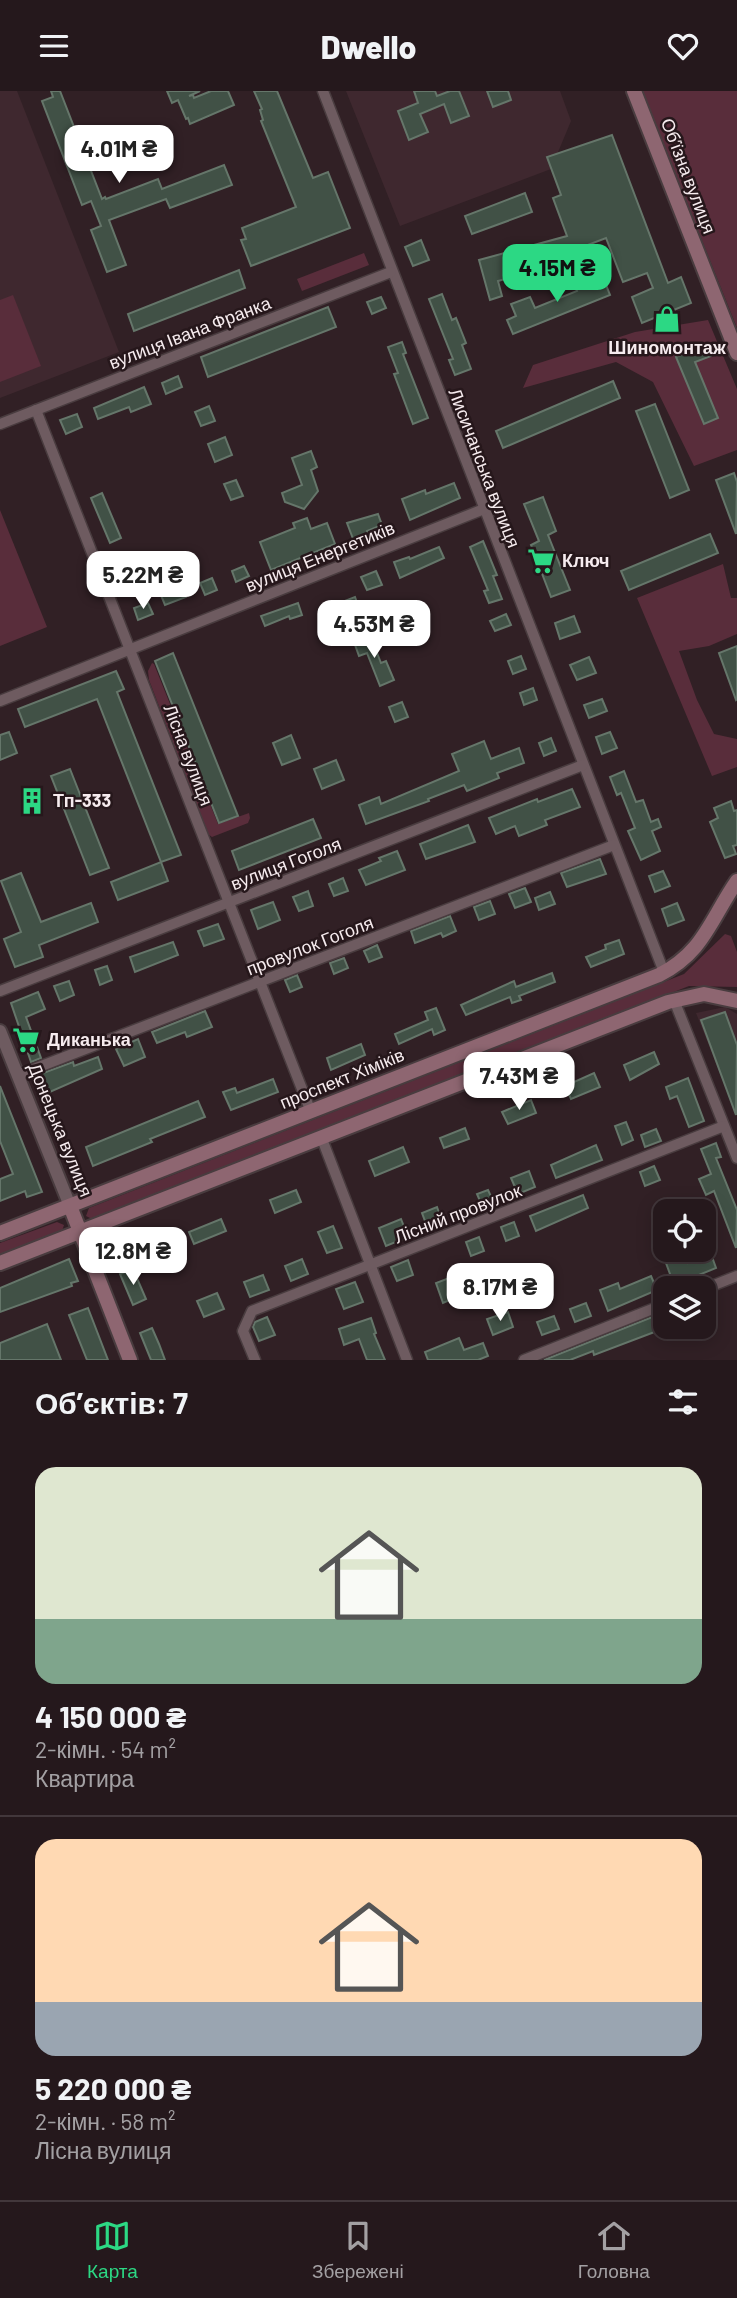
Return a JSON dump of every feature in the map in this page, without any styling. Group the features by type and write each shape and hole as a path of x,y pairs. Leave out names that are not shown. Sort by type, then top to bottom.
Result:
{"main road":[{"name":"Об’їзна вулиця","path":"634,91 737,353"},
{"name":"проспект Хіміків","path":"0,1233 664,972 685,960 699,943 737,881"},
{"path":"0,1263 674,1000 704,994 737,1002"},
{"name":"Донецька вулиця","path":"70,1206 130,1360"}],"street":[{"name":"Лисичанська вулиця","path":"323,91 664,972"},
{"name":"вулиця Івана Франка","path":"0,424 391,272"},
{"name":"Лісна вулиця","path":"36,410 311,1112"},
{"name":"вулиця Енергетиків","path":"0,701 484,509"},
{"name":"вулиця Гоголя","path":"0,991 583,765"},
{"name":"провулок Гоголя","path":"18,1075 614,845"},
{"path":"674,1000 737,1158"},
{"name":"Донецька вулиця","path":"0,1031 70,1206"},
{"name":"Лісний провулок","path":"255,1360 243,1331 252,1311 724,1126"},
{"path":"322,1139 407,1360"},
{"path":"716,1284 737,1276"},
{"path":"524,1360 653,1309"}],"shaded area":[{"path":"0,91 17,91 119,352 0,398"},
{"path":"346,91 560,91 571,121 551,169 400,226"},
{"path":"642,91 737,91 737,328 652,115"},
{"path":"364,253 369,265 302,291 297,279"},
{"path":"13,295 41,366 0,382 0,300"},
{"path":"708,320 737,389 737,450 694,466 653,382 616,362 523,388 533,365 635,332"},
{"path":"0,510 47,627 0,646"},
{"path":"723,564 731,598 737,598 737,634 709,646 679,651 697,700 714,734 737,739 737,767 712,776 637,598"},
{"path":"152,663 218,824 249,813 248,823 212,837 208,834 149,680 148,671"},
{"path":"725,934 731,936 737,952 737,987 689,986 94,1220 86,1216 89,1208 684,974"},
{"path":"725,1007 737,1014 735,1111 696,1013"},
{"path":"57,1222 64,1225 61,1234 0,1257 0,1243"}],"building":[{"path":"51,91 60,91 102,199 158,179 162,189 224,165 232,185 170,208 166,199 109,220 126,265 107,272 91,230 101,226 91,201 82,205 42,101 53,97"},
{"path":"167,91 200,91 189,96 193,95 194,98 211,91 228,91 234,105 190,124 178,100 172,103"},
{"path":"254,91 277,91 313,178 328,172 350,228 251,266 241,240 246,239 242,228 296,207 261,121 262,109"},
{"path":"414,91 435,91 437,96 459,91 469,116 451,123 444,104 420,114 428,132 409,140 398,111 418,103"},
{"path":"487,91 508,91 511,100 493,107"},
{"path":"612,135 668,283 681,277 691,303 642,323 632,297 653,288 647,273 623,282 606,238 572,251 574,260 498,281 502,296 490,300 479,260 567,236 553,198 561,195 547,157"},
{"path":"154,137 160,154 151,157 144,141"},
{"path":"525,193 532,212 472,234 465,216"},
{"path":"421,240 429,260 413,266 405,247"},
{"path":"239,270 245,288 134,331 128,314"},
{"path":"591,273 595,283 604,280 610,295 513,334 507,320 516,316 511,304 530,297 535,308 577,291 573,280"},
{"path":"442,294 452,320 456,318 466,343 462,345 471,369 455,375 449,360 453,359 429,299"},
{"path":"381,297 386,308 372,314 367,302"},
{"path":"328,307 336,327 208,377 201,357"},
{"path":"402,342 406,353 403,354 428,418 413,424 394,374 398,373 388,347"},
{"path":"706,344 711,356 695,362 718,418 704,424 676,357"},
{"path":"178,376 182,387 166,394 162,383"},
{"path":"613,381 620,398 503,448 496,431"},
{"path":"144,387 151,404 131,412 129,407 98,419 94,408"},
{"path":"655,404 689,490 670,498 636,411"},
{"path":"209,406 215,421 201,426 195,412"},
{"path":"77,414 82,427 66,434 60,420"},
{"path":"225,437 232,455 215,462 208,444"},
{"path":"311,451 317,467 311,470 318,491 304,509 285,502 282,493 302,485 292,458"},
{"path":"734,473 737,482 736,534 716,480"},
{"path":"236,480 243,496 231,500 224,484"},
{"path":"454,483 460,498 410,520 402,499 425,490 426,494"},
{"path":"102,493 121,538 110,543 91,498"},
{"path":"543,497 556,531 548,535 570,590 551,597 531,545 539,541 524,504"},
{"path":"378,514 382,525 367,531 370,539 355,544 347,523"},
{"path":"307,518 311,529 327,523 335,544 271,570 260,542 295,528 293,523"},
{"path":"710,534 718,553 629,590 621,571"},
{"path":"483,541 497,575 493,576 502,599 489,603 484,591 488,590 470,547"},
{"path":"439,547 444,558 400,578 394,562 409,557 410,559"},
{"path":"244,566 249,576 236,582 232,571"},
{"path":"376,571 382,585 367,590 361,577"},
{"path":"212,578 217,590 205,595 200,583"},
{"path":"179,580 186,597 165,605 158,588"},
{"path":"355,597 359,608 334,618 329,607"},
{"path":"148,603 153,614 138,620 134,608"},
{"path":"298,603 302,615 290,619 289,616 265,626 261,616"},
{"path":"506,614 511,625 495,631 490,621"},
{"path":"574,616 580,632 560,639 555,623"},
{"path":"370,635 381,663 386,661 394,680 380,686 367,653 359,656 354,642"},
{"path":"737,646 737,699 736,700 719,653"},
{"path":"173,653 238,816 219,823 155,661"},
{"path":"521,656 526,669 513,674 508,661"},
{"path":"589,657 596,673 577,680 570,665"},
{"path":"116,671 124,689 117,692 181,855 161,862 97,699 25,727 18,709"},
{"path":"533,688 537,700 524,705 520,693"},
{"path":"602,699 607,711 589,718 584,705"},
{"path":"402,702 408,717 395,722 389,707"},
{"path":"9,732 17,753 0,760 0,735"},
{"path":"610,732 617,748 602,754 596,737"},
{"path":"291,735 300,758 282,765 273,743"},
{"path":"551,738 556,751 544,756 539,743"},
{"path":"484,741 491,759 519,748 524,763 497,773 499,778 467,791 464,785 366,824 359,805 379,797 381,804 459,771 452,754"},
{"path":"336,760 344,780 322,789 314,769"},
{"path":"70,769 109,868 90,875 51,776"},
{"path":"624,771 636,802 643,800 651,822 658,819 661,827 652,831 660,851 641,860 628,831 635,828 621,793 617,795 610,777"},
{"path":"572,789 580,807 545,820 547,825 519,836 515,826 496,834 489,818 537,799 538,802"},
{"name":"Тп-333","path":"34,792 39,806 29,810 24,795"},
{"path":"731,801 734,811 737,810 737,845 733,846 736,854 725,858 710,822 718,818 714,808"},
{"path":"313,819 321,838 239,870 232,851"},
{"path":"468,825 475,842 426,859 420,844"},
{"path":"397,851 405,870 366,885 359,870"},
{"path":"600,859 606,874 567,887 561,873"},
{"path":"161,862 168,881 118,900 111,882"},
{"path":"663,871 670,886 655,892 649,876"},
{"path":"21,873 41,922 91,903 98,922 39,945 43,957 15,967 4,939 21,932 1,881"},
{"path":"343,878 348,891 334,896 329,884"},
{"path":"525,888 531,902 515,908 509,894"},
{"path":"308,891 313,906 299,911 293,897"},
{"path":"550,892 555,904 539,910 535,898"},
{"path":"490,901 495,914 479,920 474,907"},
{"path":"273,902 280,920 258,929 251,910"},
{"path":"677,903 684,920 668,926 662,909"},
{"path":"450,916 456,931 443,937 441,933 415,943 411,931"},
{"path":"218,924 224,939 204,946 198,931"},
{"path":"619,940 624,954 591,967 586,957"},
{"path":"173,942 178,955 135,972 130,957"},
{"path":"377,945 382,957 369,962 364,951"},
{"path":"344,958 348,968 334,974 330,963"},
{"path":"107,966 112,980 100,985 95,970"},
{"path":"552,973 555,982 519,996 521,1000 512,1003 510,997 466,1015 461,1005 514,981 516,987"},
{"path":"297,975 302,987 290,992 285,980"},
{"path":"69,981 74,995 60,1001 54,986"},
{"path":"38,992 45,1009 26,1017 41,1058 31,1062 11,1003"},
{"path":"436,1008 445,1030 434,1035 432,1029 399,1044 395,1034 428,1020 425,1012"},
{"path":"205,1011 212,1027 187,1037 185,1032 157,1043 152,1032"},
{"path":"725,1012 737,1045 736,1115 701,1020"},
{"path":"138,1039 145,1057 124,1066 116,1049"},
{"path":"361,1044 365,1055 331,1070 327,1058"},
{"path":"654,1052 659,1064 630,1080 624,1065"},
{"path":"98,1057 102,1069 43,1095 35,1076 73,1062 74,1066"},
{"path":"594,1073 600,1087 571,1099 565,1086"},
{"path":"688,1078 704,1121 689,1127 677,1096 670,1099 666,1087"},
{"path":"273,1079 278,1092 231,1110 223,1092 235,1088 237,1093"},
{"path":"0,1086 42,1192 27,1197 25,1191 0,1201 0,1179 13,1174 0,1141"},
{"path":"531,1100 536,1113 508,1124 502,1112"},
{"path":"198,1101 205,1117 93,1166 86,1147"},
{"path":"626,1122 633,1140 622,1145 615,1126"},
{"path":"465,1128 469,1139 444,1148 440,1138"},
{"path":"656,1129 661,1141 645,1147 641,1135"},
{"path":"716,1143 721,1157 716,1158 737,1210 736,1248 714,1191 706,1195 699,1179 711,1174 701,1149"},
{"path":"596,1145 602,1160 556,1178 551,1165"},
{"path":"403,1147 409,1162 375,1176 369,1161"},
{"path":"654,1166 660,1180 645,1186 640,1172"},
{"path":"529,1171 535,1187 518,1194 511,1178"},
{"path":"296,1190 301,1202 275,1213 270,1200"},
{"path":"488,1190 494,1203 483,1208 477,1194"},
{"path":"583,1195 588,1208 536,1231 530,1216"},
{"path":"437,1207 443,1224 428,1229 422,1213"},
{"path":"221,1219 226,1231 194,1244 189,1232"},
{"path":"401,1219 408,1237 386,1246 379,1228"},
{"path":"514,1222 519,1236 506,1241 501,1227"},
{"path":"333,1226 342,1248 327,1253 318,1232"},
{"path":"479,1237 484,1251 471,1256 466,1242"},
{"path":"69,1259 78,1281 71,1283 72,1286 0,1312 0,1288"},
{"path":"302,1259 308,1274 291,1281 285,1266"},
{"path":"408,1260 413,1275 397,1281 391,1267"},
{"path":"714,1262 716,1268 696,1276 671,1276 666,1263"},
{"path":"133,1269 146,1299 133,1305 120,1274"},
{"path":"263,1275 269,1290 250,1297 244,1282"},
{"path":"457,1275 464,1294 443,1303 436,1283"},
{"path":"651,1276 653,1281 653,1292 608,1311 600,1290 618,1283 620,1289"},
{"path":"355,1282 363,1302 344,1309 336,1289"},
{"path":"217,1293 224,1309 204,1317 197,1301"},
{"path":"586,1303 591,1316 575,1322 570,1309"},
{"path":"88,1308 108,1360 87,1360 69,1315"},
{"path":"508,1312 513,1327 493,1335 487,1319"},
{"path":"554,1316 559,1329 542,1335 537,1322"},
{"path":"267,1317 275,1335 259,1341 253,1327 255,1322"},
{"path":"653,1317 653,1333 594,1355 593,1351 570,1360 544,1360"},
{"path":"371,1318 376,1333 374,1334 385,1360 367,1360 359,1339 344,1345 339,1329"},
{"path":"47,1324 61,1360 0,1360 0,1343"},
{"path":"152,1328 165,1360 151,1360 140,1333"},
{"path":"459,1338 464,1350 483,1343 488,1356 478,1360 428,1360 425,1352"}],"place":[{"name":"Шиномонтаж","path":"667,319"},
{"name":"Ключ","path":"541,561"},
{"name":"Тп-333","path":"32,801"},
{"name":"Диканька","path":"26,1040"}]}
